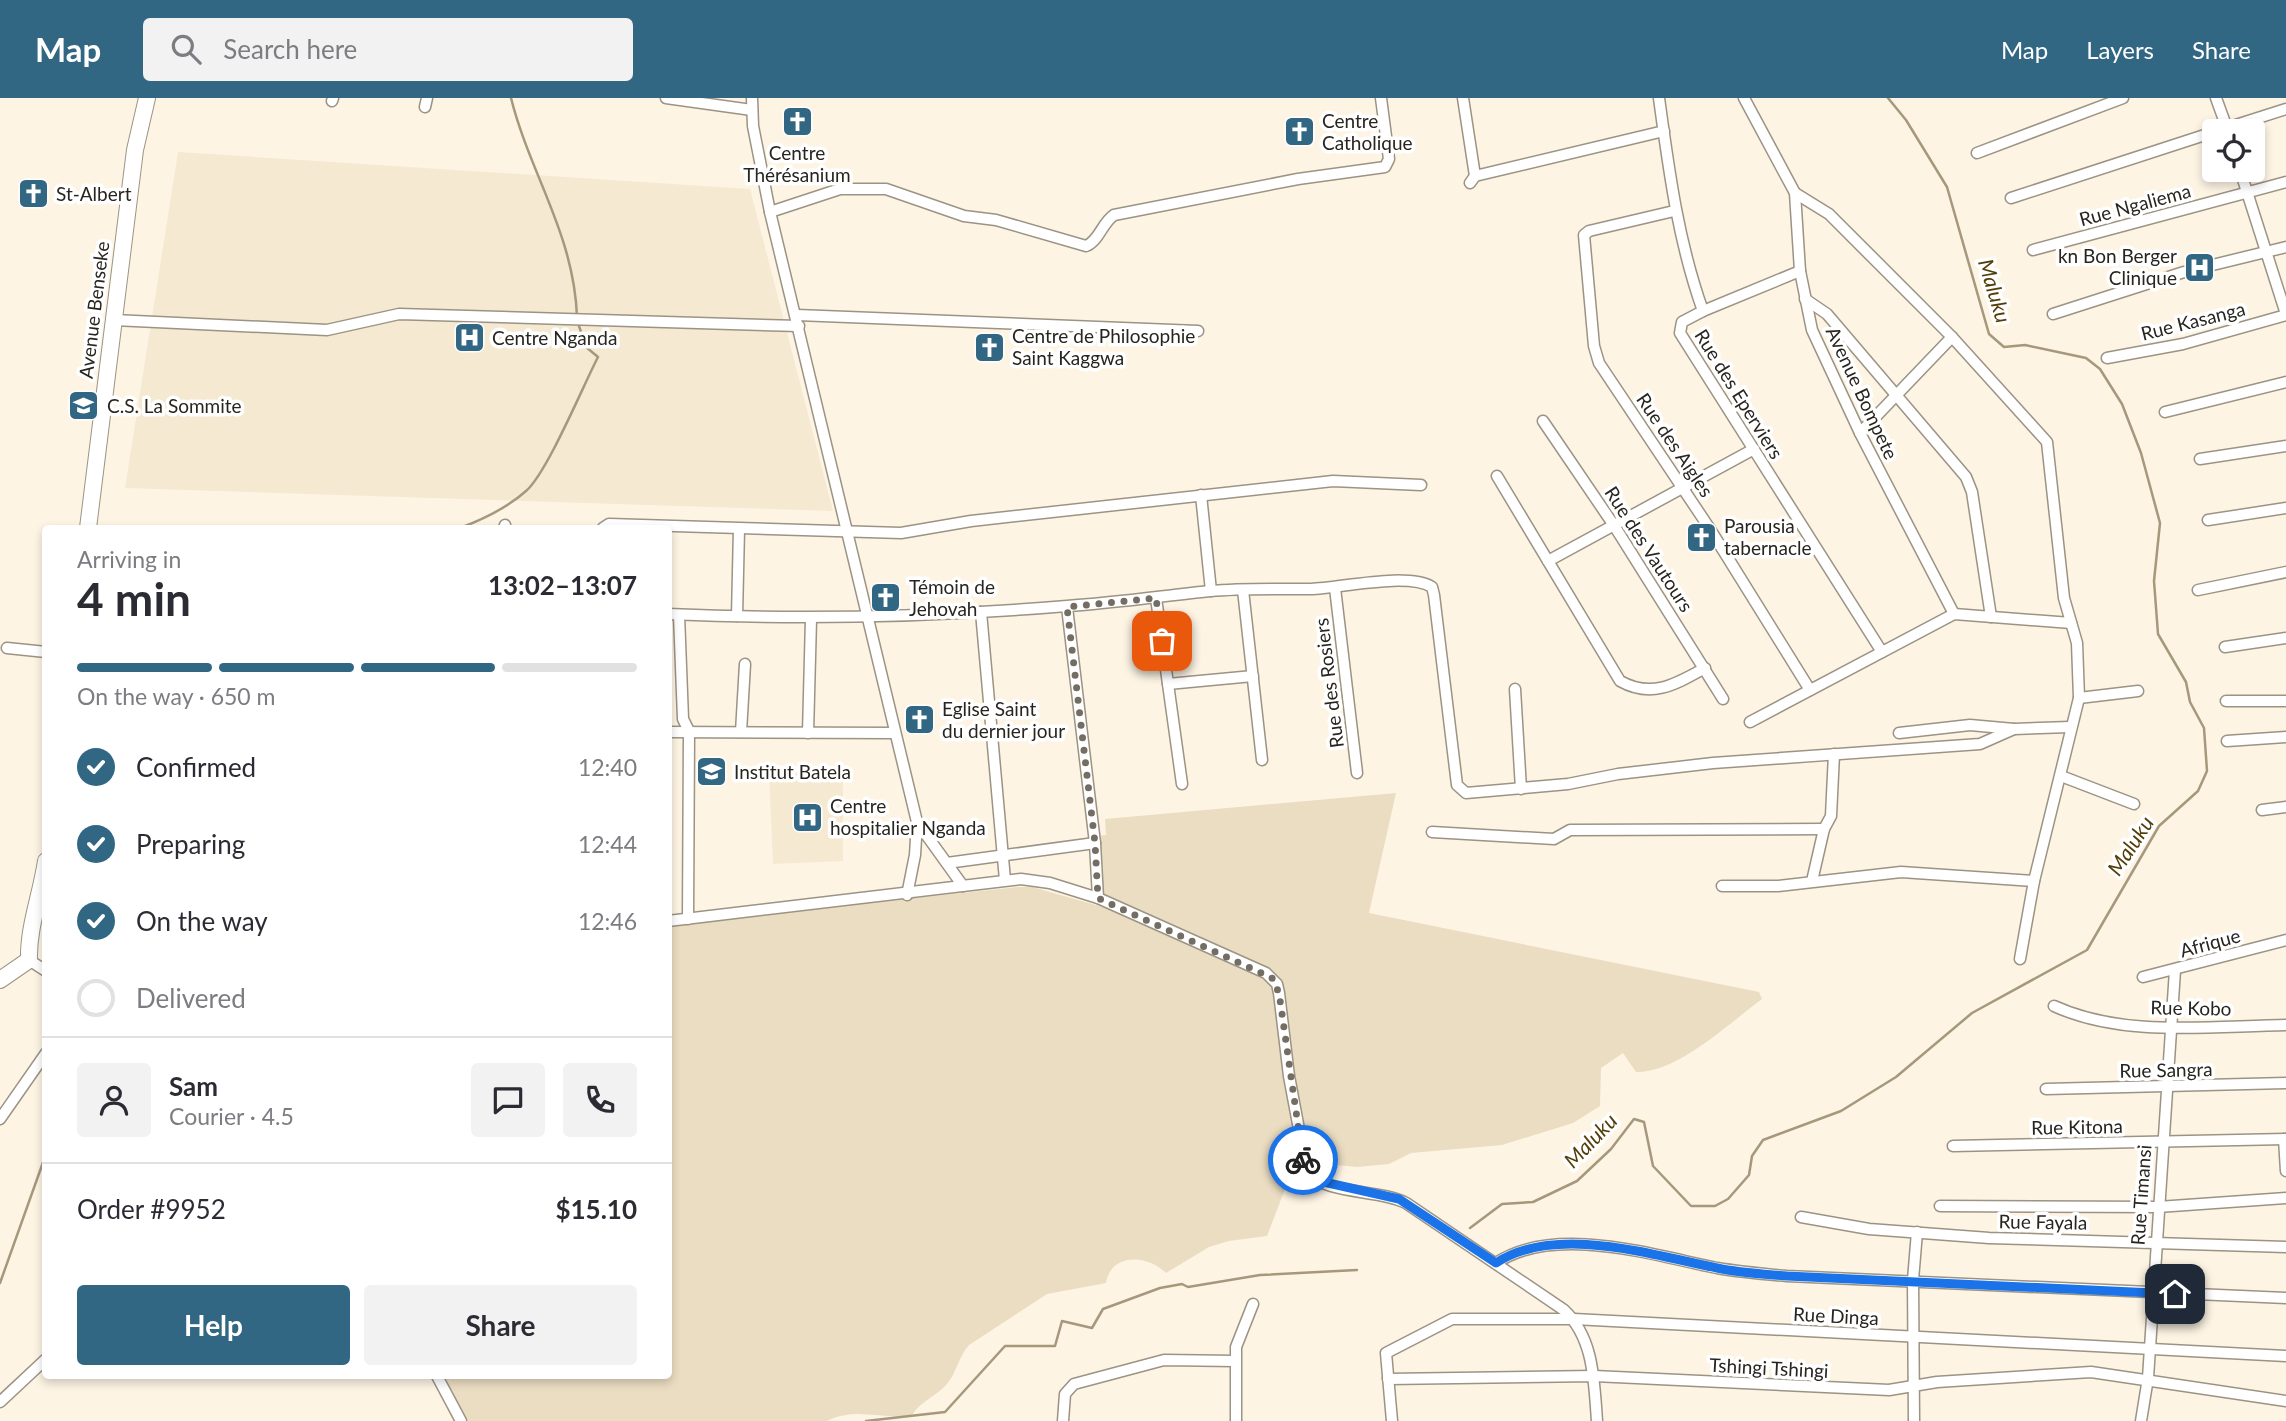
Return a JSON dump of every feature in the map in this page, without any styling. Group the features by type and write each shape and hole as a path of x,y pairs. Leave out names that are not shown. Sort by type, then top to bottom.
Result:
{"street":[{"name":"Avenue Benseke","path":"88,525 135,150 147,98"},
{"path":"666,98 752,104 770,212 917,822 915,855 907,895"},
{"path":"770,212 840,189 886,189 964,216 996,220 1086,246 1092,244 1108,219 1114,215 1298,179 1385,167 1389,159 1381,98"},
{"path":"1462,98 1472,180 1664,131"},
{"name":"Rue des Eperviers","path":"1659,98 1674,211 1685,261 1703,311 1682,322 1679,333 1882,652"},
{"name":"Avenue Bompete","path":"1744,98 1795,193 1800,271 1812,330 1860,433 1954,614"},
{"path":"1977,153 2123,98"},
{"path":"2216,98 2219,119"},
{"path":"2256,119 2286,109"},
{"path":"2011,198 2202,137"},
{"path":"2243,182 2286,315"},
{"name":"Rue Ngaliema","path":"2033,250 2286,182"},
{"path":"1795,193 1829,214 1952,337 2047,442 2064,598 2078,654 2080,698 2070,727 2061,776 2034,881 2020,960"},
{"name":"Rue des Aigles","path":"1674,211 1589,231 1584,238 1596,356 1684,488 1810,690"},
{"path":"2053,314 2184,272 2286,247"},
{"path":"1703,311 1800,271"},
{"path":"1805,299 1827,314 1970,485 1991,617"},
{"path":"114,320 314,330 399,314 584,321 798,321 1198,331"},
{"name":"Rue Kasanga","path":"2107,358 2183,344 2286,315"},
{"path":"1860,433 1952,337"},
{"path":"2165,412 2286,382"},
{"name":"Rue des Vautours","path":"1543,421 1615,527 1723,699"},
{"path":"2200,458 2286,446"},
{"path":"1548,561 1615,527 1754,449"},
{"path":"1497,476 1620,681 1645,690 1660,690 1705,668"},
{"path":"672,526 846,533 908,532 971,521 1333,481 1421,485"},
{"path":"1201,495 1211,591"},
{"path":"2208,520 2286,508"},
{"path":"608,525 635,525"},
{"path":"737,616 739,529"},
{"path":"2198,590 2286,572"},
{"path":"688,919 689,731 683,719 674,615 867,618 1067,607 1211,591 1335,588 1373,582 1422,582 1432,587 1458,789 1466,793 1568,784 1651,770 1979,744 2014,729"},
{"name":"Rue des Rosiers","path":"1335,588 1357,773"},
{"path":"1243,590 1262,760"},
{"path":"1156,598 1181,785"},
{"path":"1067,607 1095,843 1098,898"},
{"path":"981,612 1005,880"},
{"path":"1750,722 1954,614 2071,623"},
{"path":"808,733 811,619"},
{"path":"2225,647 2286,638"},
{"path":"7,648 42,652"},
{"path":"741,732 744,664"},
{"path":"1168,684 1253,676"},
{"path":"1515,689 1521,789"},
{"path":"2080,698 2138,691"},
{"path":"2226,701 2286,701"},
{"path":"1899,733 1970,725 2014,729 2070,727"},
{"path":"672,732 894,733"},
{"path":"2227,741 2286,737"},
{"path":"1812,881 1824,829 1831,816 1834,754"},
{"path":"2061,776 2134,804"},
{"path":"2262,810 2286,807"},
{"path":"917,822 963,886"},
{"path":"1432,832 1554,839 1570,830 1824,829"},
{"path":"947,863 1095,843"},
{"path":"1722,886 1779,886 1913,872 2034,881"},
{"path":"672,920 907,895 1005,880 1050,883 1098,898 1272,978 1279,993 1289,1076 1307,1172 1315,1180 1328,1185 1399,1199 1549,1298 1574,1320 1586,1343 1594,1376 1597,1421"},
{"path":"29,960 28,934 42,888"},
{"name":"Afrique","path":"2143,977 2286,940"},
{"path":"29,960 42,968"},
{"path":"0,980 29,960"},
{"name":"Rue Timansi","path":"2141,1421 2148,1378 2175,970"},
{"name":"Rue Kobo","path":"2054,1006 2096,1022 2172,1027 2286,1025"},
{"path":"0,1119 42,1060"},
{"name":"Rue Sangra","path":"2046,1088 2166,1088 2286,1083"},
{"path":"2285,1139 2286,1171"},
{"name":"Rue Kitona","path":"1953,1146 2285,1139"},
{"path":"1940,1206 2158,1207 2286,1198"},
{"name":"Rue Fayala","path":"1801,1217 1862,1228 1989,1238 2286,1247"},
{"path":"1914,1421 1913,1280 1917,1232"},
{"path":"1496,1263 1511,1253 1535,1246 1587,1244 1728,1270 1822,1279 1913,1280 2286,1298"},
{"path":"1236,1421 1235,1361 1240,1331 1252,1304"},
{"name":"Rue Dinga","path":"1388,1379 1385,1359 1392,1348 1452,1319 1574,1320 2286,1356"},
{"path":"1063,1421 1065,1394 1074,1384 1164,1360 1235,1361"},
{"path":"0,1402 42,1363"},
{"name":"Tshingi Tshingi","path":"1388,1379 1594,1376 1860,1390 2091,1372 2148,1378 2286,1401"},
{"path":"439,1379 461,1421"},
{"path":"1388,1379 1392,1421"}],"shaded area":[{"name":"Centre Nganda","path":"178,152 750,189 833,511 125,488"},
{"name":"Centre hospitalier Nganda","path":"769,771 843,772 843,861 773,864"},
{"path":"1396,793 1369,913 1759,992 1762,999 1702,1045 1669,1064 1636,1072 1623,1053 1601,1068 1600,1106 1573,1123 1502,1145 1411,1153 1389,1164 1357,1167 1316,1163 1293,1168 1267,1236 1229,1241 1209,1247 1166,1273 1140,1260 1122,1261 1109,1273 1106,1283 1047,1294 969,1345 946,1385 912,1415 860,1414 827,1421 468,1421 446,1379 672,1379 672,924 1018,887 1032,887 1103,907 1098,836 1106,835 1105,819"}],"waterway":[{"path":"511,98 519,126 560,231 574,287 577,317"},
{"name":"Maluku","path":"1470,1228 1502,1204 1533,1202 1577,1181 1611,1149 1634,1119 1644,1122 1653,1166 1691,1206 1715,1206 1728,1199 1749,1175 1752,1156 1763,1140 1841,1111 1896,1077 1972,1013 2087,950 2159,826 2198,791 2207,771 2204,728 2190,702 2186,682 2158,634 2154,581 2160,523 2141,453 2122,404 2100,369 2086,358 2025,345 2004,347 1989,334 1947,187 1906,120 1888,98"},
{"path":"468,525 495,513 519,497 544,467 598,357 586,347 578,323"},
{"path":"0,1283 42,1165"},
{"path":"866,1421 945,1412 1005,1346 1055,1346 1062,1321 1092,1328 1103,1309 1160,1288 1182,1284 1188,1287 1260,1275 1357,1270"}],"way so far":[{"path":"1162,641 1156,598 1067,607 1095,843 1098,898 1266,973 1277,984 1303,1160"}],"place":[{"name":"Centre Thérésanium","path":"797,122"},
{"name":"Centre Catholique","path":"1299,132"},
{"name":"St-Albert","path":"33,194"},
{"name":"kn Bon Berger Clinique","path":"2200,267"},
{"name":"Centre Nganda","path":"469,338"},
{"name":"Centre de Philosophie Saint Kaggwa","path":"989,347"},
{"name":"C.S. La Sommite","path":"84,406"},
{"name":"Parousia tabernacle","path":"1701,537"},
{"name":"Témoin de Jehovah","path":"886,598"},
{"name":"Eglise Saint du dernier jour","path":"919,720"},
{"name":"Institut Batela","path":"711,772"},
{"name":"Centre hospitalier Nganda","path":"807,817"}],"route":[{"path":"1303,1160 1307,1172 1315,1180 1399,1199 1496,1263 1511,1253 1535,1246 1587,1244 1728,1270 1787,1276 2175,1294"}]}
